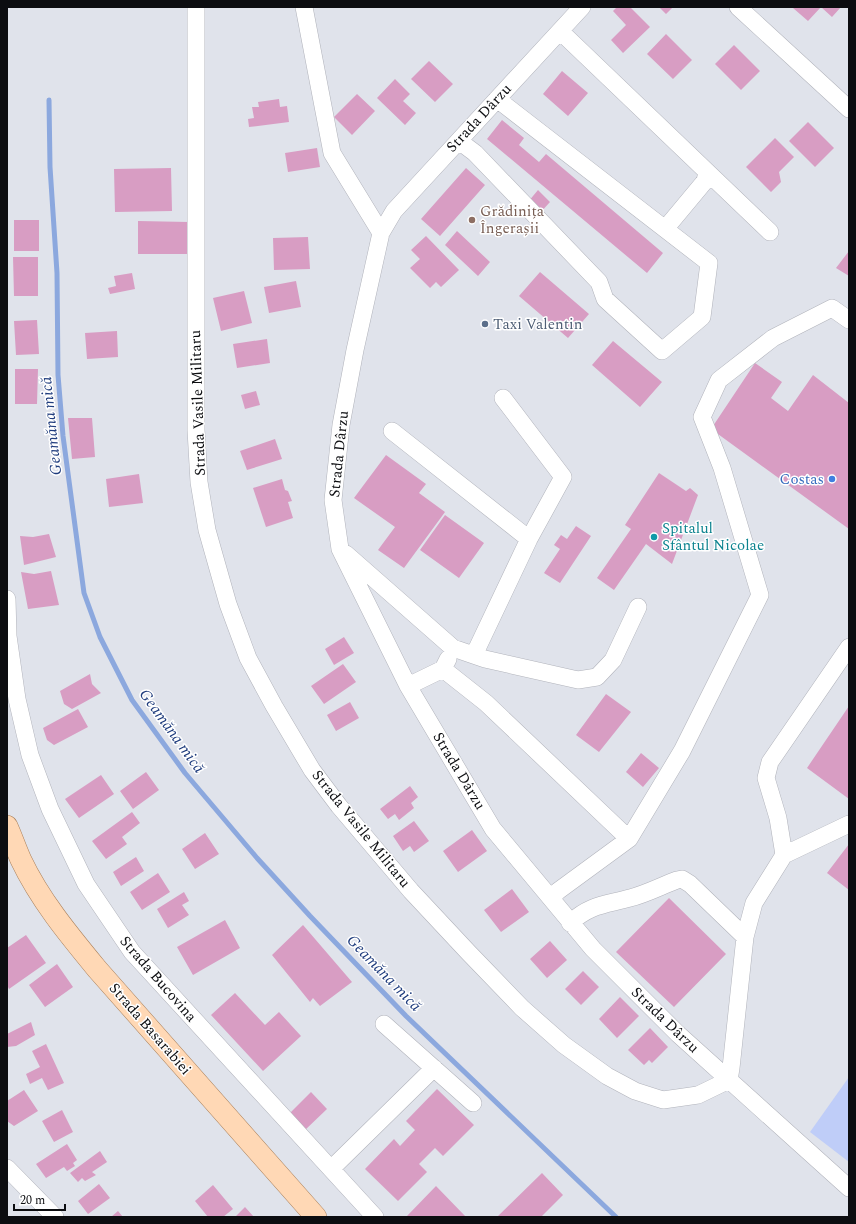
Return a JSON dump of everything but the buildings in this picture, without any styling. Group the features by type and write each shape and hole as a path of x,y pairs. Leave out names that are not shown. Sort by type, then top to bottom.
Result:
{"main road":[{"name":"Strada Basarabiei","path":"7,826 21,861 44,900 64,929 107,981 316,1217"}],"street":[{"name":"Strada Vasile Militaru","path":"196,7 196,430 199,482 207,530 228,604 248,658 274,706 312,770 339,806 411,891 532,1017 564,1045 607,1076 635,1091 663,1100 698,1095 729,1080"},
{"path":"304,7 332,153 381,233"},
{"name":"Strada Dârzu","path":"582,7 394,211 381,233 355,350 341,425 333,500 340,549 408,686 493,829 593,949 678,1034 849,1188"},
{"path":"738,7 849,109"},
{"path":"560,31 770,232"},
{"path":"459,141 475,153 599,282 605,299 662,352 702,317 709,264 497,99"},
{"path":"665,229 705,181 707,172"},
{"path":"551,898 558,891 629,839 682,751 760,595 722,468 702,417 719,380 773,338 832,308 849,320"},
{"path":"474,655 529,540 563,476 503,398"},
{"path":"392,431 529,540"},
{"path":"340,549 453,648 485,659 578,680 597,677 612,660 638,607"},
{"name":"Strada Bucovina","path":"7,599 8,636 17,699 30,755 50,809 86,884 132,952 375,1217"},
{"path":"784,855 778,818 766,778 770,762 849,647"},
{"path":"408,686 443,669 453,648"},
{"path":"443,669 486,703 629,839"},
{"path":"729,1080 745,937 754,903 784,855 849,824"},
{"path":"570,923 595,906 631,898 682,879 690,884 745,937"},
{"path":"384,1024 474,1103"},
{"path":"331,1169 434,1068"},
{"path":"7,1168 55,1217"}],"shaded area":[{"path":"849,1077 849,1162 810,1132"}],"waterway":[{"name":"Geamăna mică","path":"49,100 50,167 57,273 58,375 63,436 84,593 100,637 132,700 185,773 257,858 310,916 406,1016 616,1217"}],"place":[{"name":"Grădinița Îngerașii","path":"472,220"},
{"name":"Taxi Valentin","path":"485,324"},
{"name":"Costas","path":"832,479"},
{"name":"Spitalul Sfântul Nicolae","path":"654,537"}]}
